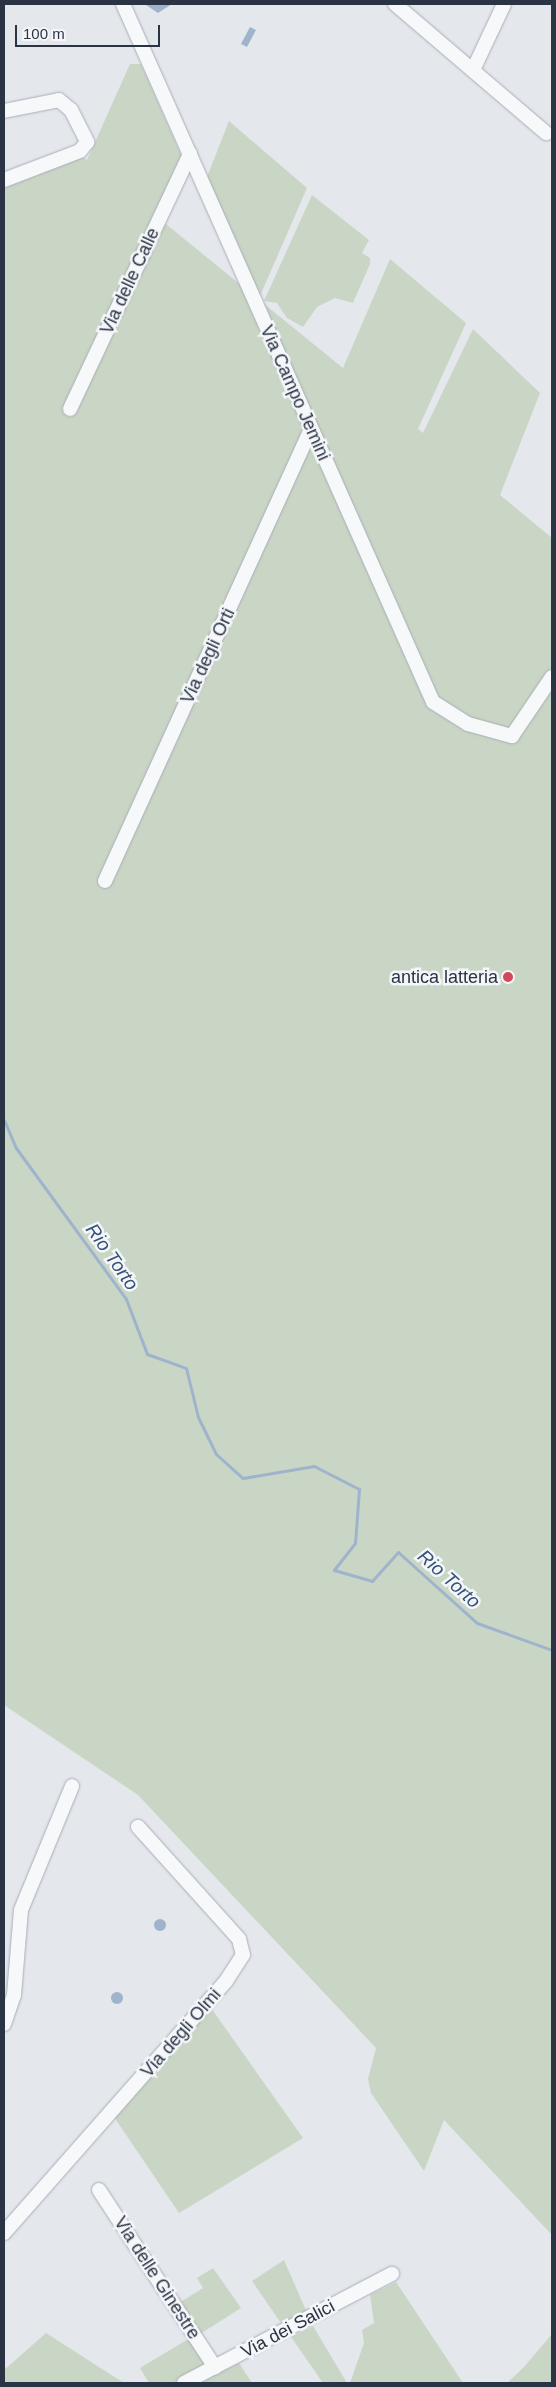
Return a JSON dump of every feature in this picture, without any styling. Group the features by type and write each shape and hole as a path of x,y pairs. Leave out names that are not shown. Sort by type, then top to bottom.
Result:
{"street":[{"name":"Via Campo Jemini","path":"123,4 433,702 468,724 512,736 552,677"},
{"path":"395,4 546,133"},
{"path":"474,70 504,4"},
{"path":"4,111 59,100 71,110 87,142 80,151 4,180"},
{"name":"Via delle Calle","path":"70,409 190,154"},
{"name":"Via degli Orti","path":"105,881 312,430"},
{"path":"4,2024 14,1995 21,1910 72,1786"},
{"name":"Via degli Olmi","path":"4,2233 226,1981 243,1955 239,1939 138,1827"},
{"name":"Via delle Ginestre","path":"99,2190 215,2367"},
{"name":"Via dei Salici","path":"184,2383 392,2274"}],"green space":[{"path":"130,64 141,64 182,157 156,216 343,368 390,259 466,323 418,429 423,433 473,329 540,393 500,495 552,538 552,2235 444,2120 424,2171 371,2093 368,2079 376,2048 138,1795 4,1705 4,188 83,157 87,160"},
{"path":"229,121 307,188 260,296 207,177"},
{"path":"312,195 369,240 362,253 370,258 370,264 353,303 335,298 317,307 303,327 287,318 277,303 264,301"},
{"path":"209,2005 303,2138 179,2213 112,2114"},
{"path":"284,2260 308,2315 283,2326 252,2281"},
{"path":"213,2268 241,2308 200,2334 179,2303 203,2288 197,2278"},
{"path":"396,2282 463,2383 350,2383 364,2343 362,2330 374,2323 370,2295"},
{"path":"313,2326 347,2383 323,2383 291,2337"},
{"path":"46,2333 124,2383 4,2383 4,2370"},
{"path":"552,2334 552,2383 507,2383 524,2367"},
{"path":"190,2338 208,2367 176,2383 149,2383 140,2368"},
{"path":"239,2363 252,2383 199,2383"}],"water":[{"path":"146,4 172,4 158,13"},
{"path":"250,27 256,30 247,47 241,44"},
{"path":"160,1919 166,1925 160,1931 154,1925"},
{"path":"115,1992 119,1992 123,1998 119,2004 115,2004 111,2000 111,1996"}],"waterway":[{"name":"Rio Torto","path":"4,1120 16,1148 126,1299 147,1354 186,1368 198,1417 216,1454 243,1478 314,1466 359,1489 355,1543 334,1570 372,1581 398,1552 477,1623 552,1650"}],"place":[{"name":"antica latteria","path":"508,977"}]}
